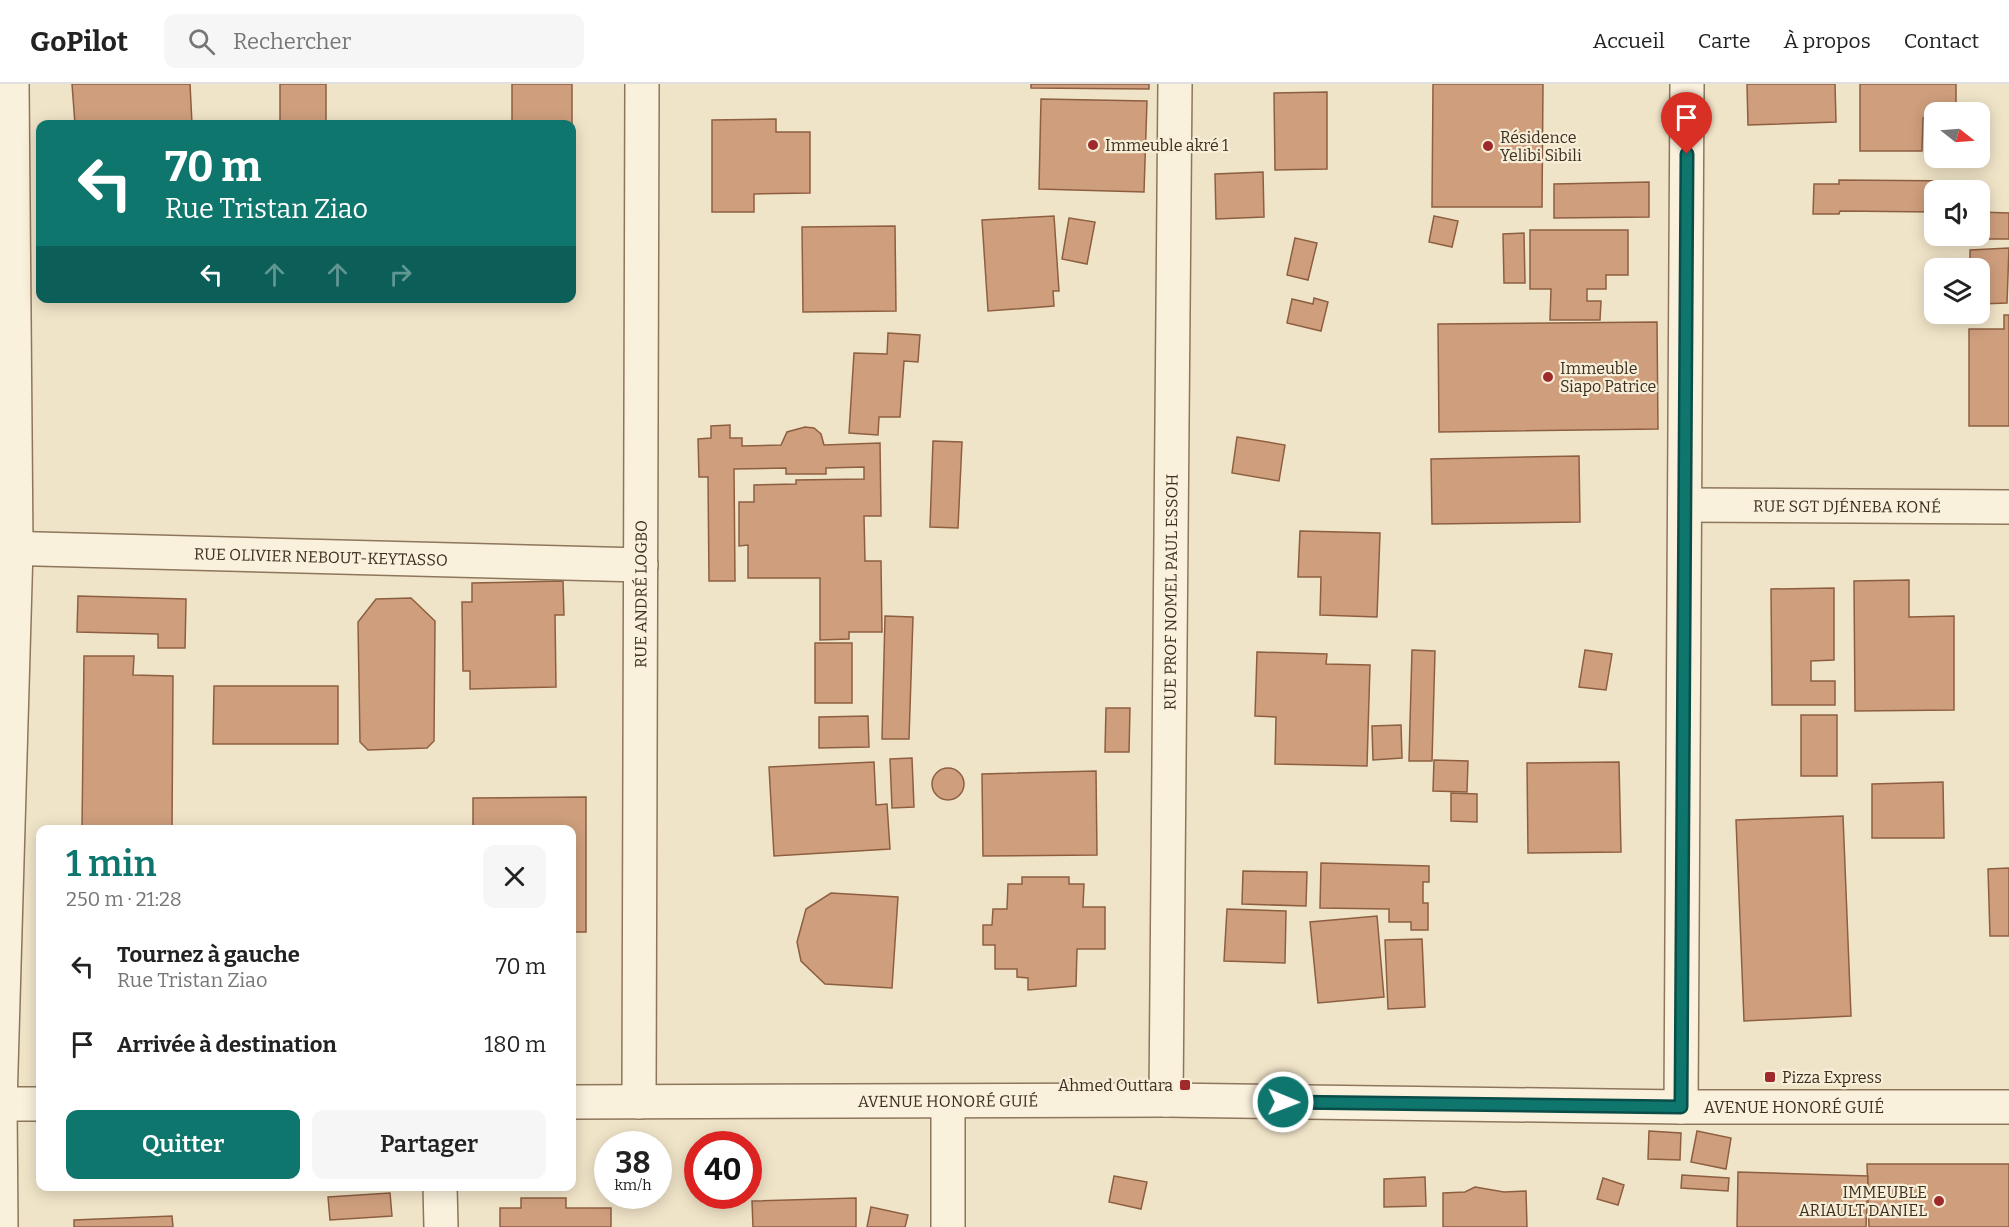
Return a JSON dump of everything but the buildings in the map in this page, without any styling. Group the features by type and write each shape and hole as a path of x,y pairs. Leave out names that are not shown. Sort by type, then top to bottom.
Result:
{"street":[{"path":"1,1227 0,1104 12,84"},
{"name":"RUE ANDRÉ LOGBO","path":"639,1102 642,84"},
{"name":"RUE PROF NOMEL PAUL ESSOH","path":"1166,1101 1175,84"},
{"path":"1681,1107 1687,84"},
{"name":"RUE SGT DJÉNEBA KONÉ","path":"1685,505 2009,507"},
{"name":"RUE OLIVIER NEBOUT-KEYTASSO","path":"8,549 641,565"},
{"name":"AVENUE HONORÉ GUIÉ","path":"576,1102 1166,1101 1681,1107 2009,1107"},
{"path":"948,1102 948,1227"},
{"path":"0,1104 36,1104"},
{"path":"440,1191 441,1227"}],"place":[{"name":"Immeuble akré 1","path":"1093,145"},
{"name":"Résidence Yelibi Sibili","path":"1488,146"},
{"name":"Immeuble Siapo Patrice","path":"1548,377"},
{"name":"Pizza Express","path":"1770,1077"},
{"name":"Ahmed Outtara","path":"1185,1085"},
{"name":"IMMEUBLE ARIAULT DANIEL","path":"1939,1201"}],"route":[{"path":"1283,1102 1681,1107 1687,154"}]}
